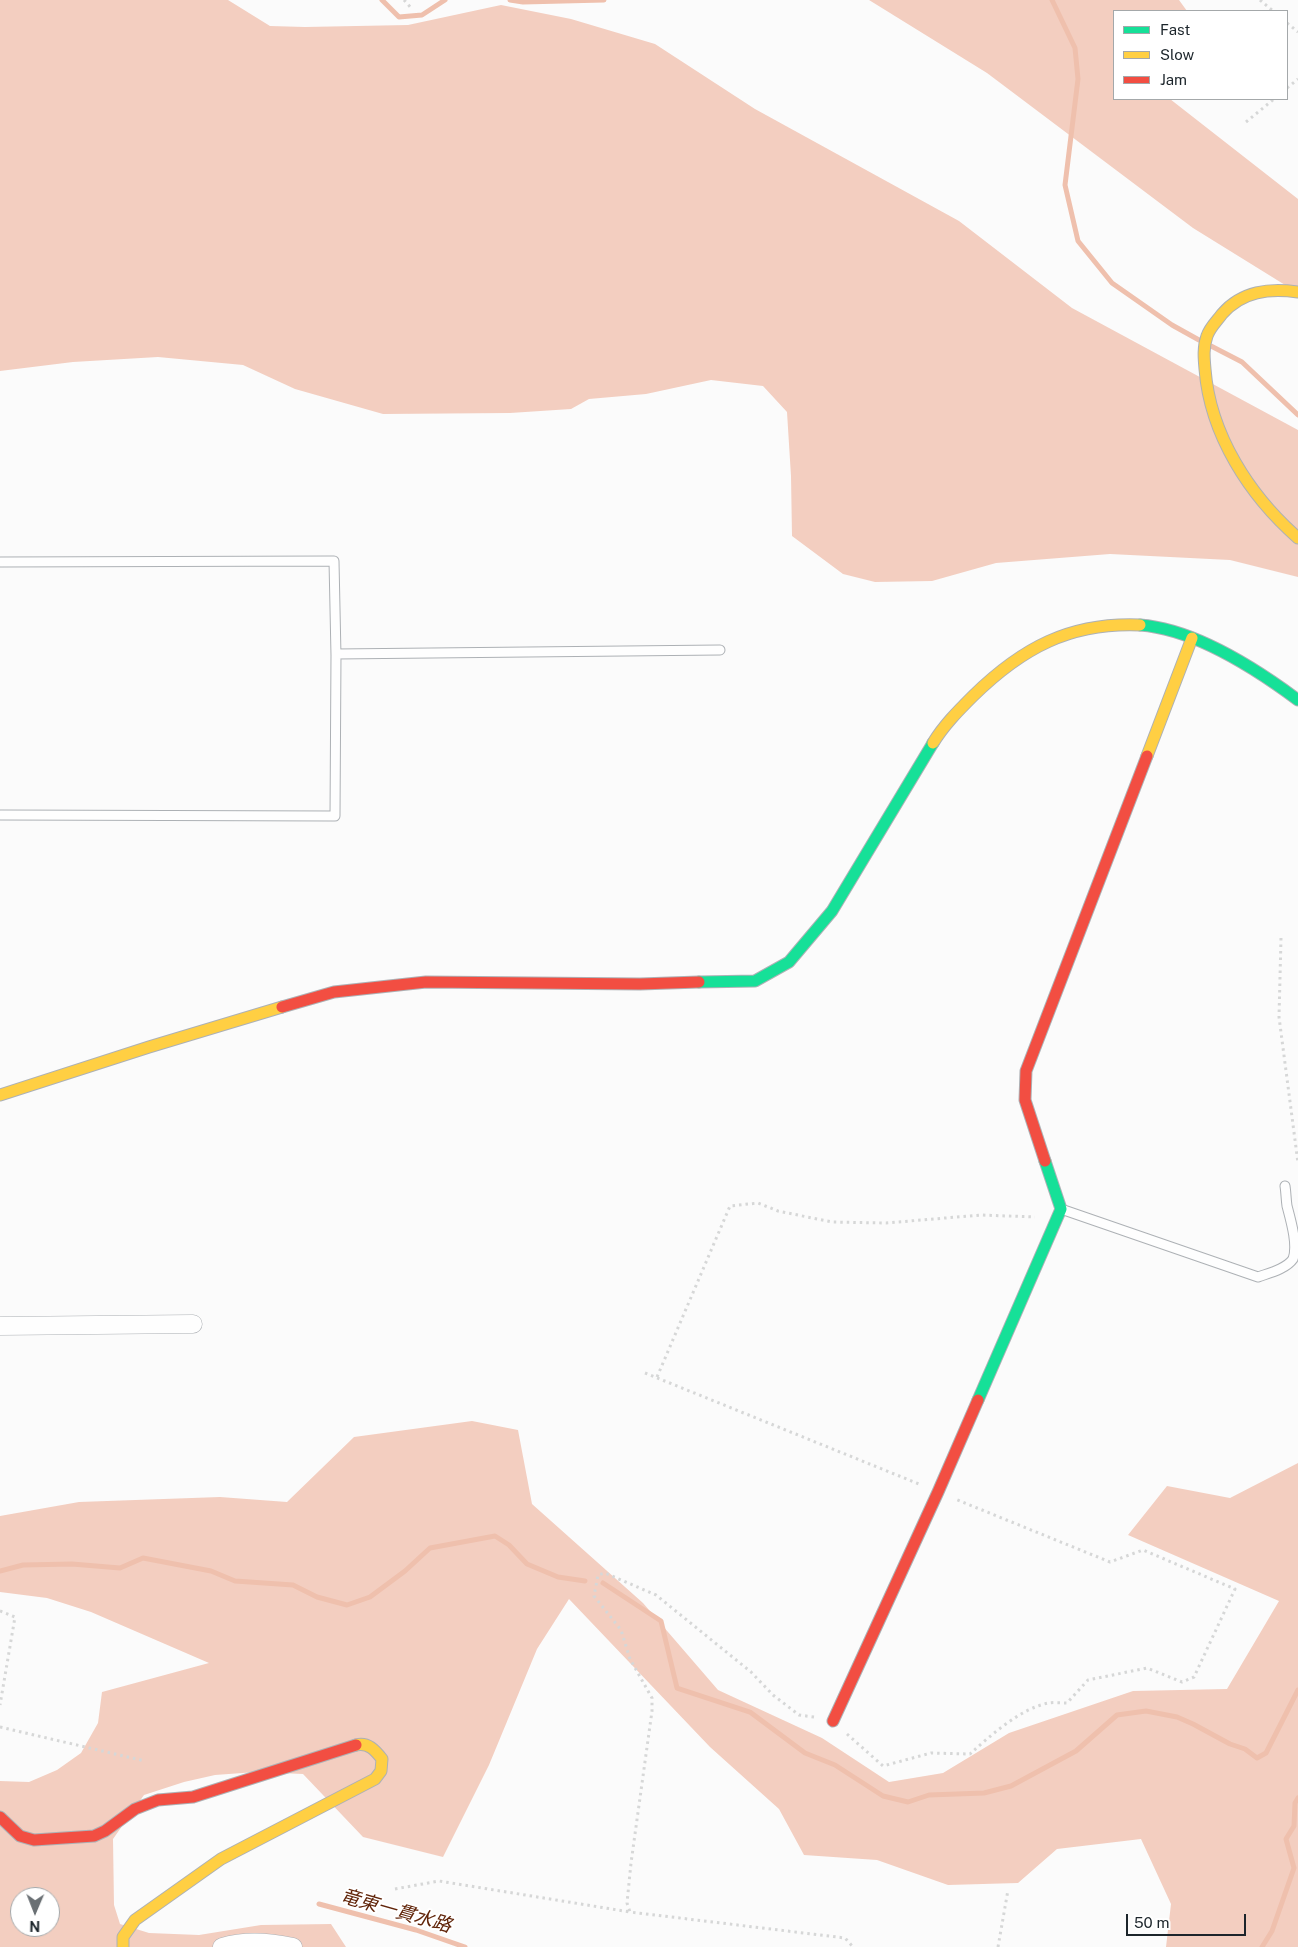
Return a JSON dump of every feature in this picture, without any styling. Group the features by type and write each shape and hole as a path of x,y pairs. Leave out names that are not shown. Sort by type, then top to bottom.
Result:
{"street":[{"path":"1298,292 1260,290 1240,297 1207,334 1204,351 1206,386 1216,421 1238,465 1265,504 1284,527 1298,538"},
{"path":"0,1095 149,1047 334,992 426,982 640,984 755,981 789,962 832,911 939,733 981,687 1006,667 1045,642 1082,630 1122,624 1158,627 1192,638 1231,654 1279,684 1298,700"},
{"path":"833,1721 938,1492 1061,1208 1025,1100 1026,1071 1192,638"},
{"path":"0,1326 193,1324"},
{"path":"0,1817 20,1836 34,1840 94,1836 135,1809 158,1800 193,1797 361,1744 374,1748 382,1760 381,1771 375,1779 221,1859 135,1920 123,1937 123,1947"},
{"path":"222,1947 237,1942 279,1944 293,1947"}],"lane":[{"path":"0,562 334,561 336,656 335,816 0,815"},
{"path":"336,656 336,654 720,650"},
{"path":"1061,1208 1258,1277 1275,1271 1292,1260 1297,1250 1294,1229 1287,1205 1285,1186"}],"path":[{"path":"404,0 412,9"},
{"path":"1260,0 1272,10"},
{"path":"1288,23 1298,32"},
{"path":"1288,87 1298,79"},
{"path":"1246,122 1273,100"},
{"path":"1281,938 1279,1016 1298,1162"},
{"path":"657,1377 730,1206 758,1203 778,1211 832,1222 886,1223 981,1215 1040,1217 1055,1223"},
{"path":"630,1912 627,1903 631,1863 652,1711 652,1698 630,1659 621,1630 594,1596 598,1575 606,1573 656,1595 751,1672 773,1695 799,1714 833,1721 883,1766 931,1753 970,1754 995,1731 1032,1709 1049,1703 1067,1703 1088,1680 1147,1668 1182,1682 1194,1677 1236,1589 1143,1550 1110,1562 645,1373"},
{"path":"0,1611 15,1617 0,1705"},
{"path":"0,1726 145,1761"},
{"path":"395,1889 439,1881 630,1912 846,1938 853,1947"},
{"path":"998,1947 1008,1890"}],"shaded area":[{"path":"0,0 228,0 270,26 305,27 408,25 501,5 571,19 655,44 755,109 959,221 1072,308 1298,430 1298,577 1230,560 1110,554 996,563 932,581 875,582 843,574 792,536 787,412 763,386 711,380 646,394 589,399 571,409 510,413 383,414 295,389 243,365 158,357 73,362 0,371"},
{"path":"869,0 1179,0 1186,10 1113,10 1113,100 1171,100 1298,199 1298,293 1193,228 987,73"},
{"path":"472,1421 518,1430 532,1504 643,1603 718,1690 822,1738 889,1782 943,1773 1009,1733 1133,1691 1227,1689 1279,1601 1128,1535 1167,1486 1230,1498 1298,1463 1298,1947 1166,1947 1171,1904 1141,1839 1057,1849 1018,1883 948,1885 877,1860 804,1855 779,1809 710,1747 569,1599 537,1649 489,1765 443,1857 363,1837 303,1774 256,1772 215,1775 184,1782 144,1795 113,1839 114,1905 120,1924 149,1933 199,1935 261,1925 331,1924 346,1947 0,1947 0,1781 29,1782 57,1770 81,1753 98,1723 102,1692 209,1663 91,1612 47,1598 0,1592 0,1516 79,1502 220,1497 287,1502 354,1437"}],"waterway":[{"path":"382,0 399,17 422,15 445,0"},
{"path":"510,0 523,2 604,0"},
{"path":"1052,0 1075,48 1078,79 1065,185 1078,241 1112,283 1172,325 1199,340"},
{"path":"1211,346 1242,362 1298,415"},
{"path":"0,1571 23,1565 72,1564 120,1568 143,1558 211,1571 235,1581 293,1585 317,1597 347,1605 370,1597 405,1571 430,1548 495,1536 509,1545 527,1564 558,1577 585,1581"},
{"path":"603,1583 661,1621 677,1688 750,1712 805,1753 835,1765 883,1796 908,1802 929,1795 984,1793 1011,1786 1076,1751 1117,1715 1146,1711 1177,1717 1230,1744 1245,1749 1257,1758 1266,1753 1298,1690"},
{"name":"竜東一貫水路","path":"1262,1947 1272,1931 1294,1868 1286,1839 1294,1826 1295,1803 1298,1798"},
{"name":"竜東一貫水路","path":"319,1904 416,1930 465,1947"}],"traffic: fast":[{"path":"1140,625 1161,628 1203,642 1244,663 1298,700"},
{"path":"699,982 755,981 789,962 832,911 933,743"},
{"path":"978,1400 1061,1209 1045,1161"}],"traffic: slow":[{"path":"1298,292 1266,291 1238,300 1222,314 1208,333 1204,352 1208,393 1215,417 1235,463 1264,503 1298,538"},
{"path":"933,743 947,724 973,696 1010,664 1029,652 1069,633 1115,625 1140,625"},
{"path":"1147,756 1192,638"},
{"path":"0,1095 282,1007"},
{"path":"123,1947 123,1937 135,1920 221,1859 375,1779 381,1771 382,1759 368,1746 356,1745"}],"traffic: jam":[{"path":"1045,1161 1025,1100 1026,1071 1147,756"},
{"path":"282,1007 334,992 426,982 640,984 699,982"},
{"path":"833,1721 978,1400"},
{"path":"0,1817 20,1836 34,1840 94,1836 105,1831 135,1809 158,1800 193,1797 356,1745"}]}
